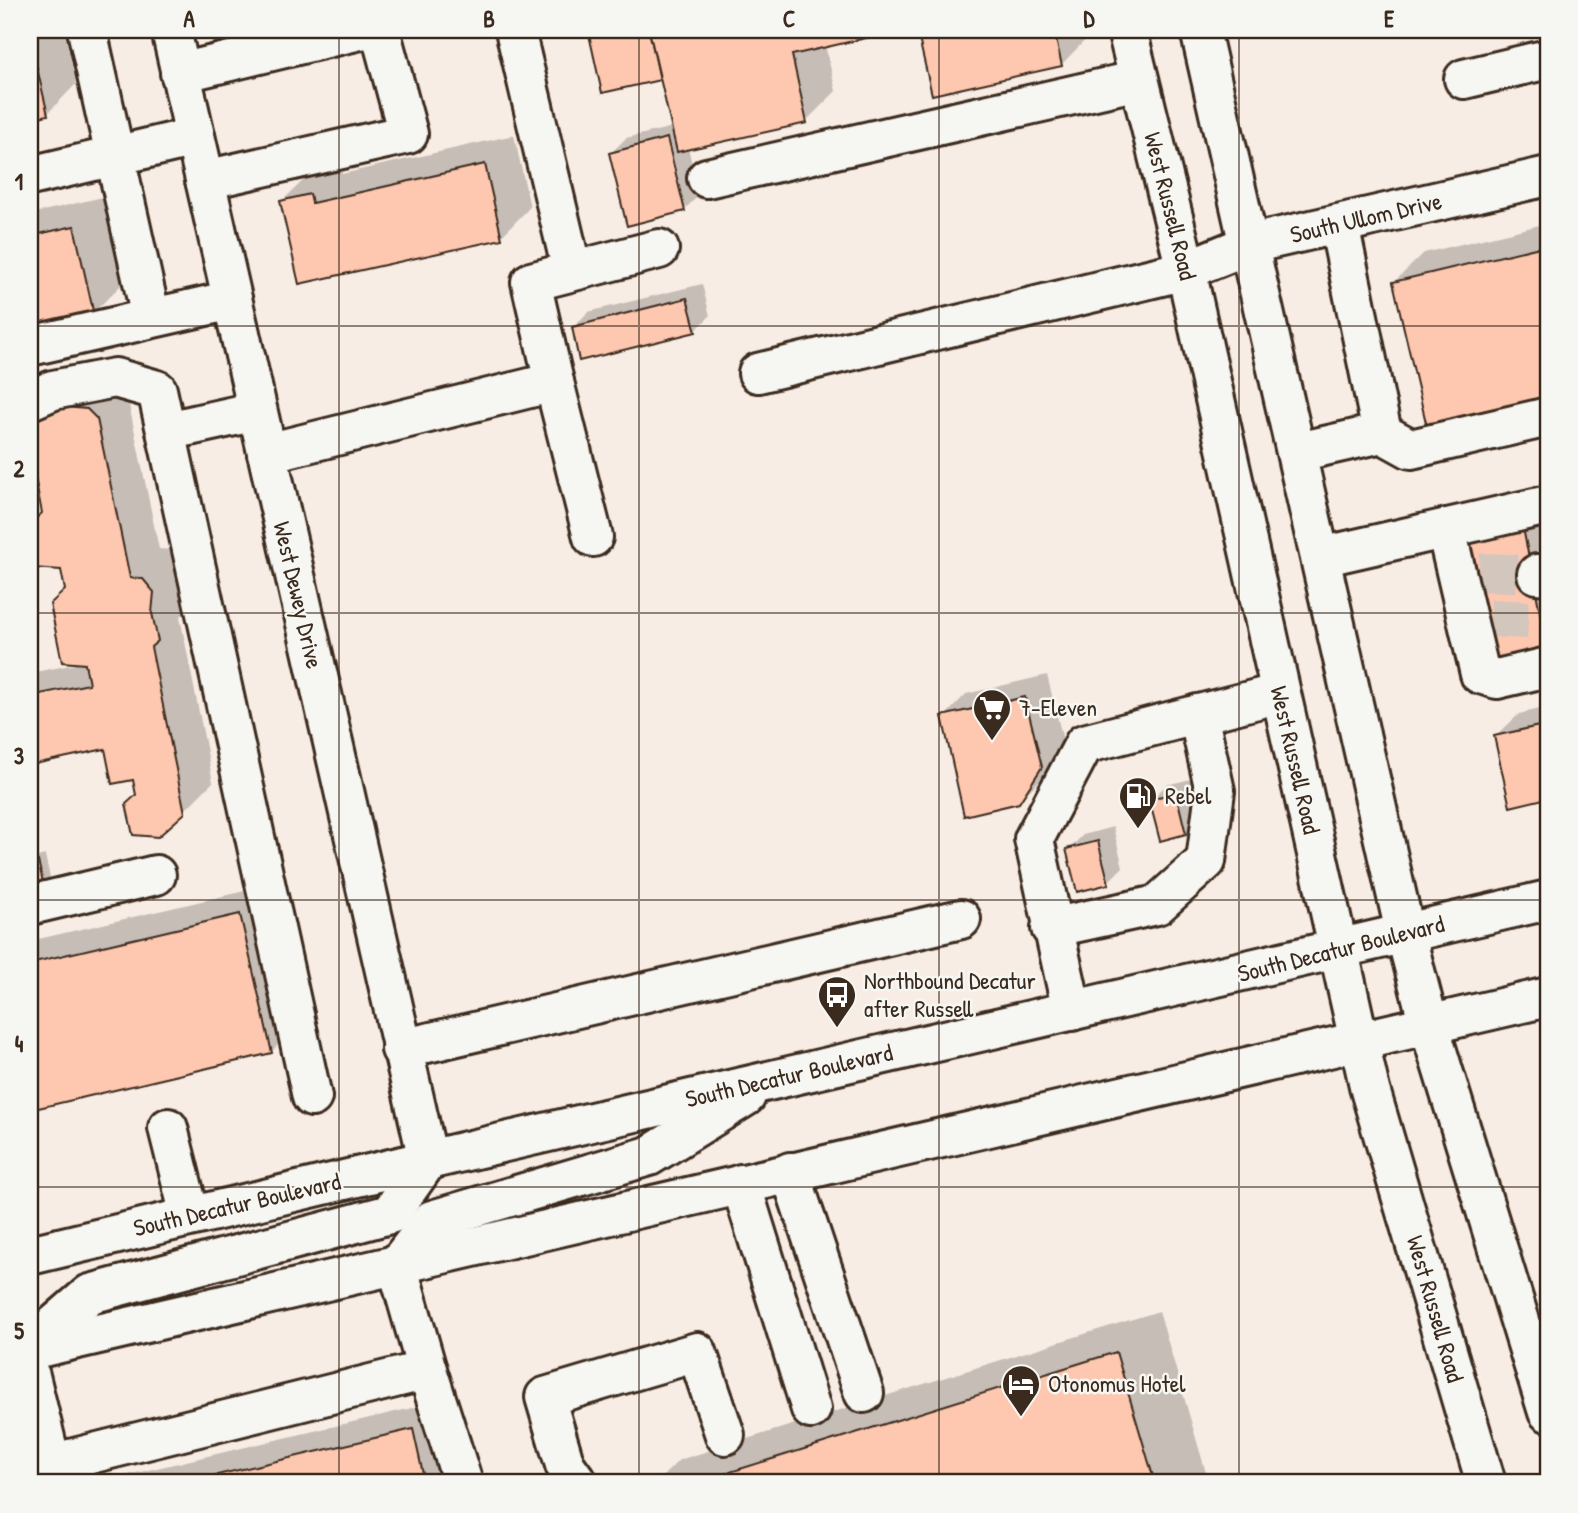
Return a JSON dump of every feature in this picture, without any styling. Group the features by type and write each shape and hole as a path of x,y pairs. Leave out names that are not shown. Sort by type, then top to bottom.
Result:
{"main road":[{"path":"87,30 150,317"},
{"name":"West Dewey Drive","path":"171,30 428,1160"},
{"path":"180,73 360,30"},
{"path":"205,180 408,134 380,30"},
{"path":"515,30 572,271"},
{"name":"West Russell Road","path":"1128,30 1186,270 1374,1101 1486,1483"},
{"path":"1200,30 1251,244 1405,932 1429,1025 1548,1412"},
{"path":"1464,79 1548,59"},
{"path":"707,178 1139,80"},
{"path":"30,176 195,137"},
{"name":"South Ullom Drive","path":"758,373 1186,270 1251,244 1548,176"},
{"path":"1339,224 1382,433"},
{"path":"593,537 531,282 659,249"},
{"path":"30,346 232,300"},
{"path":"30,400 53,390 115,378 157,390 312,1097"},
{"path":"267,453 554,382"},
{"path":"167,431 257,411"},
{"path":"1298,453 1382,433 1411,449 1548,417"},
{"path":"1321,557 1548,505"},
{"path":"1446,529 1468,572 1479,618 1480,674 1497,679 1548,667"},
{"path":"1072,1011 1051,928 1034,839 1084,744 1280,692"},
{"path":"1051,928 1157,905 1206,861 1215,791 1198,714"},
{"path":"30,905 156,875"},
{"name":"South Decatur Boulevard","path":"30,1255 1548,900"},
{"path":"401,1049 961,919"},
{"path":"30,1348 1548,997"},
{"path":"397,1265 432,1220 649,1156 774,1079"},
{"path":"168,1128 190,1216"},
{"path":"30,1348 90,1294 390,1214 428,1160"},
{"path":"790,1172 864,1393"},
{"path":"741,1184 811,1409"},
{"path":"397,1265 463,1483"},
{"path":"578,1483 565,1465 545,1397 697,1352 725,1435"},
{"path":"30,1376 41,1466 427,1370"}],"building":[{"path":"588,30 649,30 660,80 602,93"},
{"path":"649,30 901,30 792,55 807,123 677,152"},
{"path":"917,30 1054,30 1062,66 932,95"},
{"path":"30,38 48,115 30,119"},
{"path":"667,138 685,211 627,226 609,153"},
{"path":"485,164 502,239 299,284 280,201 310,194 312,203"},
{"path":"74,226 94,315 30,330 30,236"},
{"path":"1548,245 1548,398 1427,427 1393,282"},
{"path":"687,298 696,332 579,361 572,327"},
{"path":"51,406 87,409 97,419 130,578 143,579 154,592 152,613 158,641 151,647 185,813 158,837 133,835 126,804 136,795 133,780 112,784 105,749 30,765 30,696 89,684 85,664 62,662 50,604 65,590 61,570 33,568 30,564 30,524 42,513 30,452 30,426"},
{"path":"1522,523 1548,652 1493,664 1464,536"},
{"name":"7-Eleven","path":"1025,697 1042,767 1019,803 964,816 942,716"},
{"path":"1548,724 1548,798 1510,807 1494,736"},
{"path":"1176,793 1186,834 1160,841 1149,799"},
{"path":"1098,841 1109,884 1077,892 1066,849"},
{"path":"38,861 44,886 30,889 30,863"},
{"path":"240,914 272,1053 30,1110 30,963"},
{"name":"Otonomus Hotel","path":"1116,1352 1155,1483 695,1483"},
{"path":"413,1429 425,1483 183,1483"}],"tunnel":[{"path":"1479,572 1537,574"},
{"path":"1490,618 1548,621"}],"place":[{"name":"7-Eleven","path":"992,742"},
{"name":"Rebel","path":"1138,830"},
{"name":"Northbound Decatur after Russell","path":"837,1029"},
{"name":"Otonomus Hotel","path":"1021,1418"}]}
